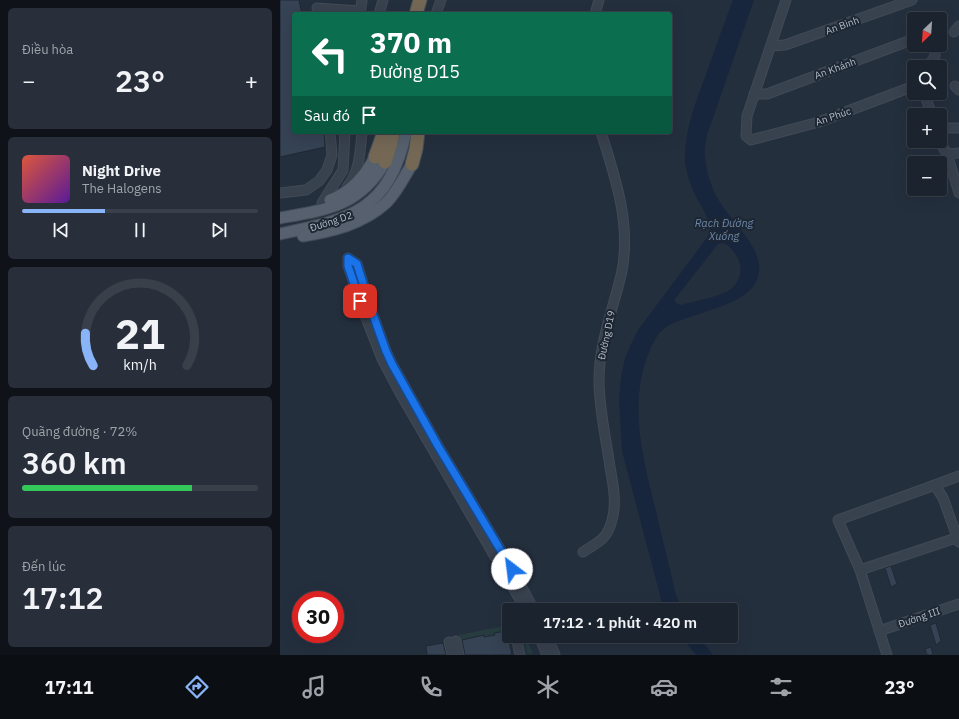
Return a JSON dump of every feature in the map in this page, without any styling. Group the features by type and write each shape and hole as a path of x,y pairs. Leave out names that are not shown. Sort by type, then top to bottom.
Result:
{"highway":[{"path":"417,12 420,0"},
{"path":"426,12 429,0"},
{"path":"380,159 384,134"},
{"path":"380,159 391,143 393,134"},
{"path":"412,164 418,134"}],"main road":[{"name":"Đường D2","path":"280,234 342,219 352,215 374,200 396,168 403,149 406,134"},
{"name":"Đường D2","path":"280,214 339,197 351,188 380,159"},
{"name":"Đường D2","path":"280,218 329,208 350,199 367,187 377,176 380,159"},
{"name":"Đường D2","path":"280,241 336,230 372,214 395,192 412,164"}],"street":[{"path":"317,7 360,12 362,0"},
{"path":"380,12 383,0"},
{"path":"437,12 440,0"},
{"path":"596,12 599,0"},
{"path":"754,94 786,0"},
{"name":"An Bình","path":"771,46 785,45 912,0"},
{"name":"An Khánh","path":"754,94 767,94 907,42"},
{"name":"An Phúc","path":"754,94 747,116 746,136 751,140 819,122 907,89"},
{"path":"947,128 959,128"},
{"path":"280,193 306,190 319,181 327,170 332,155 330,134"},
{"path":"322,203 343,170 345,134"},
{"path":"339,197 351,182 357,171 362,134"},
{"name":"Đường D19","path":"583,552 603,540 609,531 613,520 615,506 602,416 599,381 603,340 622,270 624,234 619,190 602,134"},
{"path":"943,148 947,154 959,193"},
{"path":"947,154 959,153"},
{"path":"522,603 382,360 348,266 348,258 357,264 372,312 392,364 438,446 512,569 530,603"},
{"path":"887,655 860,570 838,520 959,476"},
{"path":"860,570 958,539 943,498 935,485"},
{"name":"Đường III","path":"879,631 959,604"},
{"path":"452,655 453,641 459,655"},
{"path":"517,643 520,655"},
{"path":"542,643 546,655"},
{"path":"550,643 555,655"}],"green space":[{"path":"502,626 502,632 495,633 495,635 484,637 483,635 460,640 459,635"},
{"path":"525,643 528,643 533,653 527,654"}],"water":[{"name":"Rạch Đường Xuống","path":"733,0 754,0 707,135 705,151 706,167 715,194 747,238 758,258 759,269 757,280 752,288 735,300 673,323 662,330 650,350 643,369 638,408 642,448 650,487 679,603 662,603 622,451 619,400 621,377 625,358 638,330 709,235 710,230 708,219 694,193 687,173 685,161 686,138 695,105","holes":["723,243 730,248 739,261 741,270 736,283 730,290 710,298 681,305 675,302 675,299 718,244"]},
{"path":"687,643 704,643 713,655 696,655"}],"building":[{"path":"280,0 299,0 302,12 292,12 292,134 324,134 325,147 280,157"},
{"path":"891,566 897,584 891,587 885,568"},
{"path":"936,623 941,641 936,645 930,625"},
{"path":"502,632 502,643 510,643 512,655 465,655 462,640 484,635 484,637 495,635 494,633"},
{"path":"443,643 446,655 427,655 426,646"},
{"path":"931,647 933,655 927,655 925,649"}],"route":[{"path":"360,301 348,266 348,258 357,264 372,312 392,364 438,446 512,569"}]}
